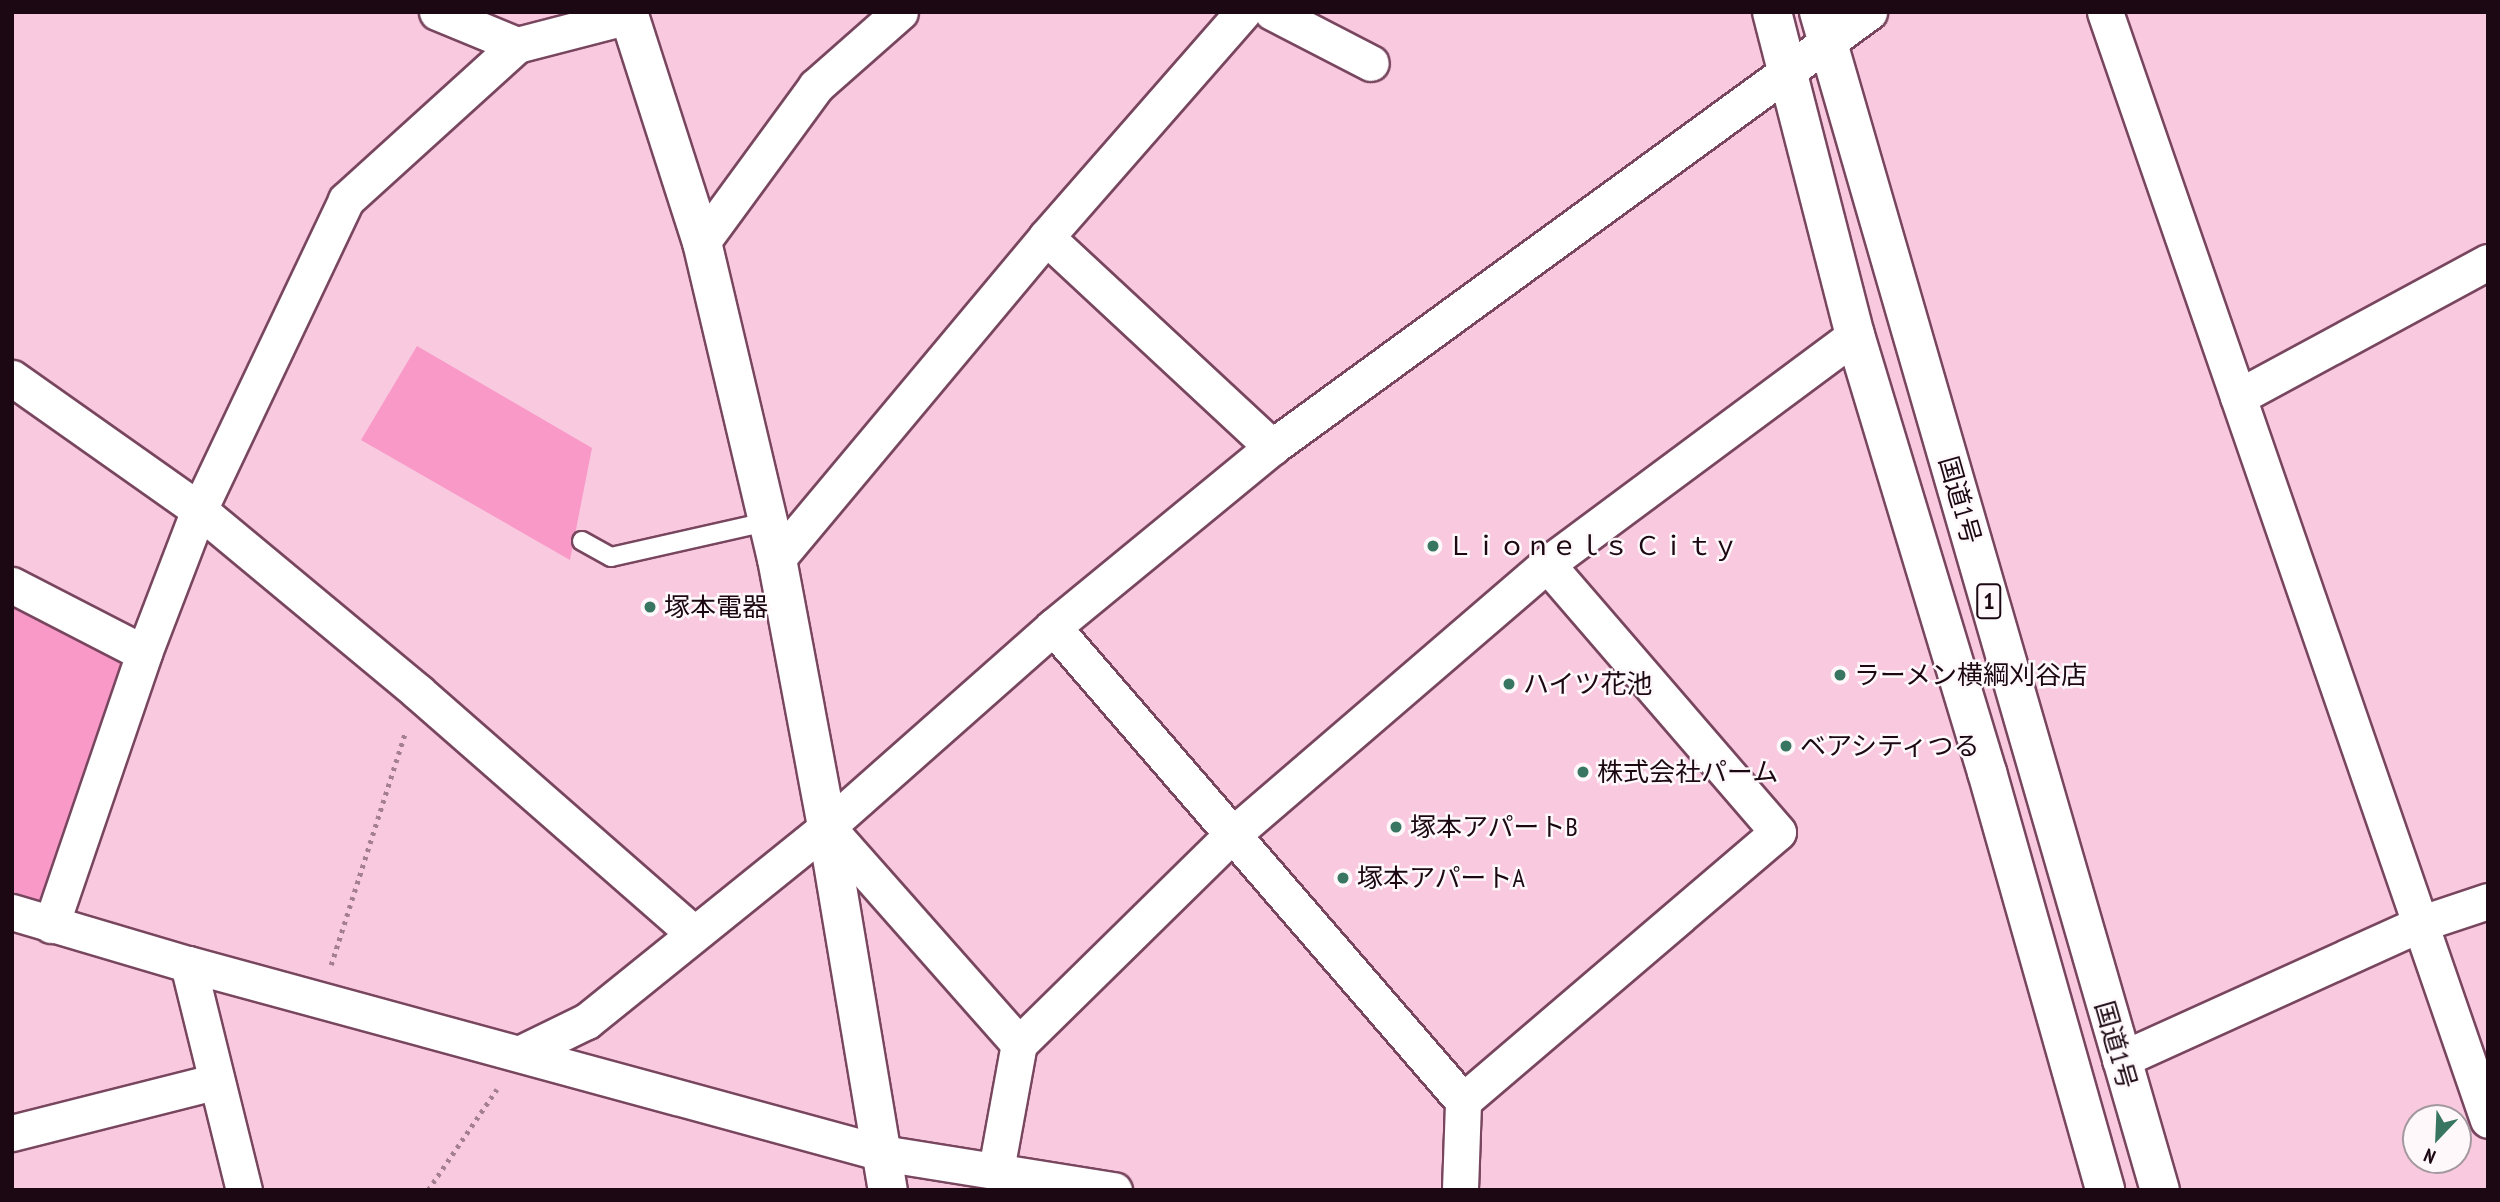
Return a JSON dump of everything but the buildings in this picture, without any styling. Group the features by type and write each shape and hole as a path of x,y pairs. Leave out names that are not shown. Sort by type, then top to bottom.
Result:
{"main road":[{"name":"国道1号","path":"1772,12 1856,335 1987,772 2105,1190"},
{"path":"628,14 702,242 766,522 777,558 827,827 885,1172"},
{"name":"国道1号","path":"1824,28 2120,1060 2160,1190"}],"street":[{"path":"437,12 517,45"},
{"path":"702,242 816,86 900,12"},
{"path":"777,558 1046,237 1243,12"},
{"path":"1272,12 1371,63"},
{"path":"521,1054 587,1021 827,827 1053,627 1272,447 1788,70 1824,28 1869,12"},
{"path":"2105,12 2488,1120"},
{"path":"51,925 144,653 199,510 346,200 517,45 628,14"},
{"path":"1046,237 1272,447"},
{"path":"2238,397 2488,262"},
{"path":"996,1170 1020,1044 1231,836 1547,564 1856,335"},
{"path":"12,378 199,510 418,692 693,933"},
{"path":"1463,1101 1778,832 1547,564"},
{"path":"12,585 144,653"},
{"path":"1053,627 1231,836 1463,1101 1462,1190 1442,1190"},
{"path":"827,827 1020,1044"},
{"path":"2120,1060 2422,923 2488,901"},
{"path":"12,912 188,964 521,1054 885,1172 996,1170 1114,1190"},
{"path":"188,964 244,1190"},
{"path":"12,1133 217,1081"}],"lane":[{"path":"582,541 611,557 766,522"}],"path":[{"path":"320,999 418,692"},
{"path":"428,1190 521,1054"}],"shaded area":[{"path":"417,346 592,448 570,560 361,440"},
{"path":"12,604 121,662 39,901 12,891"}],"place":[{"name":"Ｌｉｏｎｅｌｓ Ｃｉｔｙ","path":"1433,546"},
{"name":"塚本電器","path":"650,607"},
{"name":"ラーメン横綱刈谷店","path":"1840,675"},
{"name":"ハイツ花池","path":"1509,684"},
{"name":"ベアシティつる","path":"1786,746"},
{"name":"株式会社パーム","path":"1583,772"},
{"name":"塚本アパートB","path":"1396,827"},
{"name":"塚本アパートA","path":"1343,878"}]}
